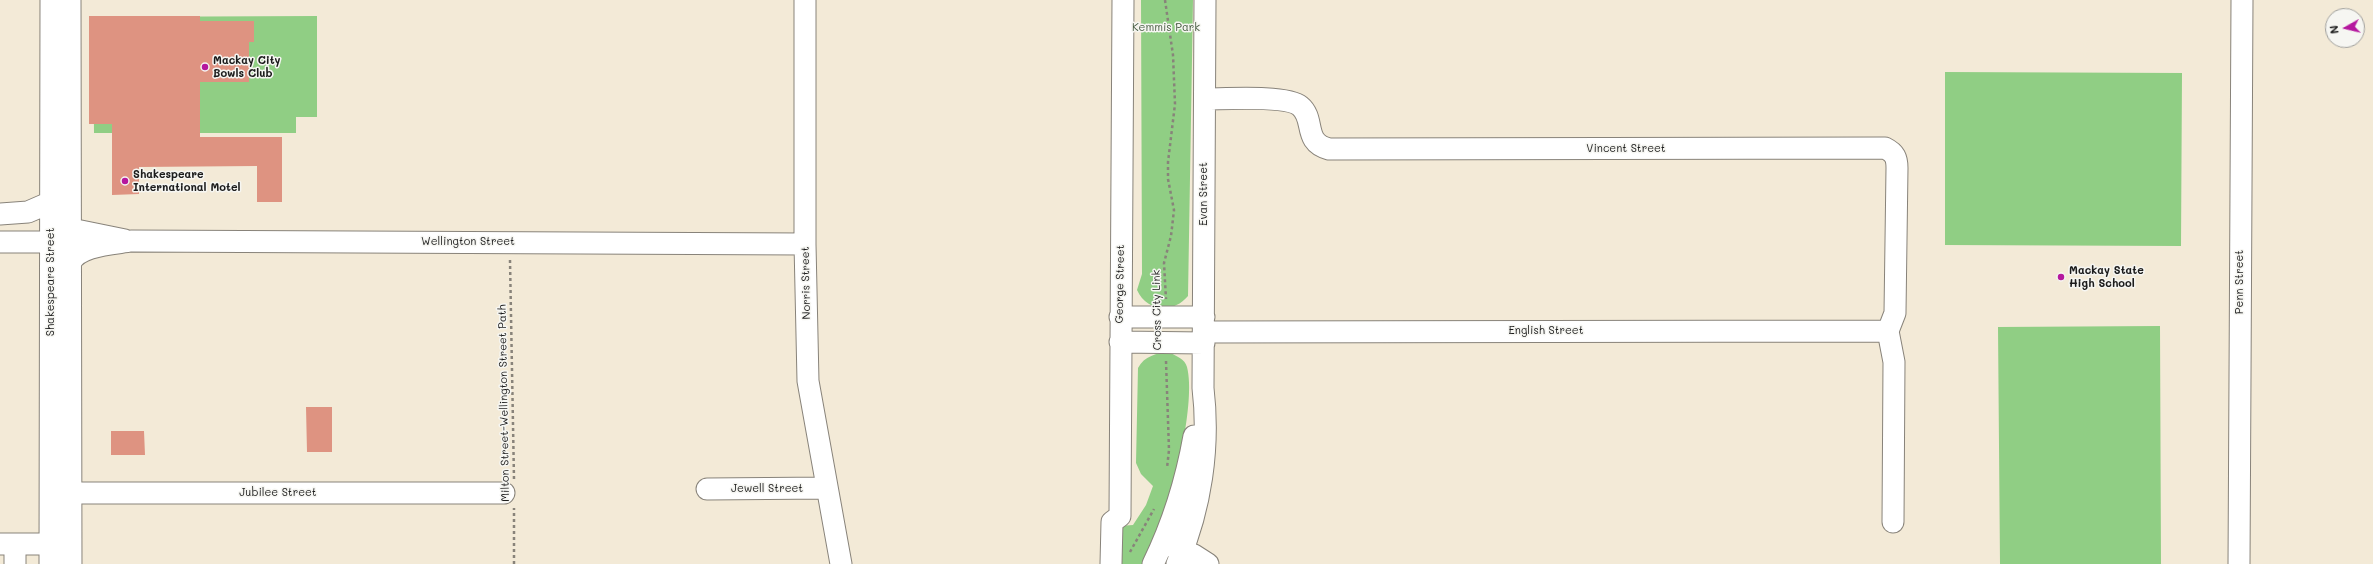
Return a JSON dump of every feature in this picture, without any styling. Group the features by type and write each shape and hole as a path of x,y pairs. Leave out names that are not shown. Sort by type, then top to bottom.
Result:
{"street":[{"name":"Shakespeare Street","path":"51,0 60,27 60,118 51,202 51,276 61,493 71,528 71,564"},
{"name":"Shakespeare Street","path":"60,27 70,0"},
{"name":"Norris Street","path":"805,0 805,244 808,381 841,564"},
{"name":"George Street","path":"1120,561 1112,522 1120,516 1123,0"},
{"name":"Evan Street","path":"1180,557 1197,500 1205,455 1206,413 1203,388 1205,0"},
{"name":"Penn Street","path":"2239,564 2242,0"},
{"name":"Vincent Street","path":"1205,99 1291,100 1306,112 1310,133 1316,142 1329,149 1885,148 1893,152 1897,158 1895,313 1888,331"},
{"name":"Shakespeare Street","path":"50,554 61,493 70,264 70,172 60,118"},
{"path":"51,202 32,211 7,214 7,242 50,242 60,215 64,191 70,172"},
{"name":"Wellington Street","path":"70,229 132,241 805,244"},
{"path":"51,276 56,257 70,229"},
{"name":"Wellington Street","path":"70,264 76,256 85,251 132,241"},
{"path":"1120,317 1165,317 1204,331"},
{"path":"1120,342 1166,343 1204,331"},
{"name":"English Street","path":"1204,331 1888,331"},
{"path":"1888,331 1894,362 1893,522"},
{"name":"Evan Street","path":"1163,542 1184,482 1203,388"},
{"name":"Jewell Street","path":"707,489 827,488"},
{"name":"Jubilee Street","path":"61,493 511,494"},
{"path":"58,564 62,561 71,528"},
{"path":"1153,564 1163,542 1180,557 1208,564"},
{"path":"10,551 50,554"}],"path":[{"name":"Cross City Link","path":"1165,0 1173,55 1175,104 1168,162 1168,179 1174,210 1171,236 1164,263 1166,289 1165,317"},
{"name":"Milton Street-Wellington Street Path","path":"509,242 511,494 514,564"},
{"name":"Cross City Link","path":"1166,343 1169,450 1166,473"},
{"path":"1120,561 1156,506"}],"green space":[{"name":"Kemmis Park","path":"1141,0 1193,0 1188,296 1182,302 1168,308 1161,308 1147,303 1137,290 1142,274"},
{"name":"Mackay City Bowls Club","path":"317,16 317,117 296,117 296,133 94,133 93,17"},
{"path":"1945,72 2182,73 2181,246 1945,245"},
{"path":"2160,326 2161,564 2000,564 1998,327"},
{"path":"1169,352 1180,358 1186,364 1189,383 1189,402 1178,468 1162,523 1142,564 1118,564 1119,526 1133,525 1146,505 1153,486 1141,474 1136,463 1138,368 1147,358 1160,353"}],"building":[{"path":"89,16 200,16 200,21 254,21 254,42 249,42 249,82 200,82 200,137 282,137 282,202 257,202 257,166 139,167 139,194 112,195 112,124 89,124"},
{"path":"306,407 332,407 332,452 307,452"},
{"path":"111,431 144,431 145,455 111,455"}],"place":[{"name":"Mackay City Bowls Club","path":"205,67"},
{"name":"Shakespeare International Motel","path":"125,181"},
{"name":"Mackay State High School","path":"2061,277"}]}
